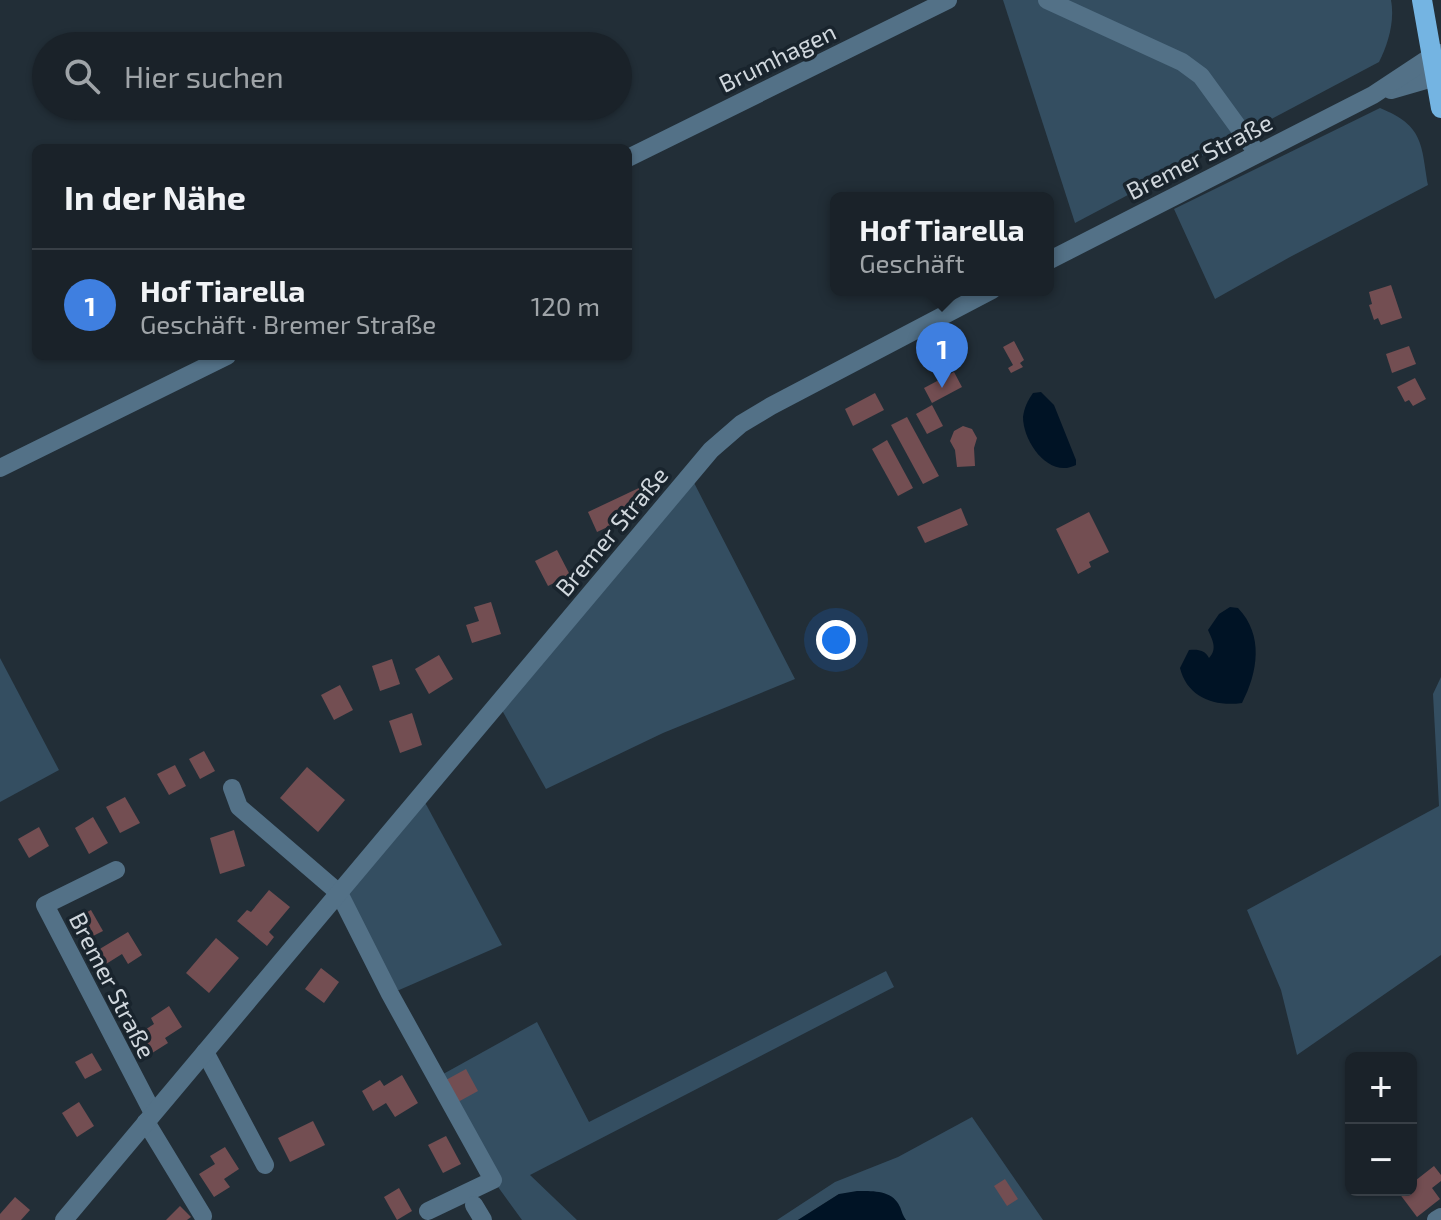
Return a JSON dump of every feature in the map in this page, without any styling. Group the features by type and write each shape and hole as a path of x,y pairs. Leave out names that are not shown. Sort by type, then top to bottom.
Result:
{"main road":[{"path":"1422,0 1436,55 1441,108"}],"street":[{"name":"Brumhagen","path":"632,156 948,0"},
{"path":"1047,0 1182,62 1201,76 1257,153"},
{"name":"Bremer Straße","path":"1054,258 1373,95 1436,55"},
{"name":"Bremer Straße","path":"1373,95 1436,77"},
{"name":"Bremer Straße","path":"64,1220 711,450 741,424 771,406 981,296"},
{"path":"0,468 219,360"},
{"path":"232,788 239,807 339,893 390,994 493,1180 428,1211"},
{"name":"Bremer Straße","path":"116,870 45,905 150,1118"},
{"path":"205,1052 265,1165"},
{"path":"150,1118 203,1216"},
{"path":"1436,1220 1441,1217"}],"shaded area":[{"path":"1003,0 1391,0 1392,16 1388,40 1379,62 1075,223"},
{"path":"1380,108 1413,129 1421,147 1428,185 1215,299 1174,209"},
{"path":"1041,392 1054,405 1076,465 1066,468 1047,463 1027,437 1024,410 1033,393"},
{"path":"690,475 795,679 663,733 546,789 498,703"},
{"path":"1230,607 1238,608 1246,619 1252,630 1256,654 1252,679 1242,703 1232,704 1212,701 1195,693 1180,668 1189,650 1201,651 1209,658 1212,655 1214,648 1208,630 1219,614"},
{"path":"0,658 59,770 0,802"},
{"path":"1441,677 1441,955 1297,1055 1281,990 1247,910 1439,806 1433,694"},
{"path":"421,795 502,945 390,994 339,893"},
{"path":"886,971 894,987 530,1175 577,1220 522,1220 493,1180 436,1078 537,1022 589,1122"},
{"path":"972,1117 1043,1220 906,1220 900,1207 839,1194 798,1220 777,1220 835,1182 898,1157"},
{"path":"857,1191 893,1197 906,1220 798,1220 839,1194"}],"building":[{"path":"1391,285 1402,318 1381,325 1378,318 1374,320 1369,292"},
{"path":"1014,341 1024,360 1020,363 1023,367 1011,373 1008,368 1013,365 1003,347"},
{"path":"1409,346 1416,364 1392,373 1386,354"},
{"path":"954,372 962,387 932,403 924,388"},
{"path":"1415,378 1426,399 1413,406 1409,400 1405,402 1397,387"},
{"path":"875,393 884,410 853,426 845,409"},
{"path":"932,405 943,426 927,434 916,414"},
{"path":"907,417 939,476 923,484 891,425"},
{"path":"963,426 972,429 977,438 975,466 957,467 955,450 950,441 954,431"},
{"path":"887,440 913,488 898,496 872,449"},
{"path":"641,487 647,500 635,514 597,532 588,512"},
{"path":"961,508 968,525 925,543 917,527"},
{"path":"1089,512 1109,552 1089,562 1091,567 1078,574 1056,529"},
{"path":"557,550 570,575 548,586 535,561"},
{"path":"491,602 501,634 472,643 466,625 479,621 474,607"},
{"path":"439,655 453,679 429,694 415,669"},
{"path":"392,659 400,684 380,691 372,666"},
{"path":"340,685 353,710 334,720 321,695"},
{"path":"412,713 422,745 400,753 389,721"},
{"path":"204,751 215,771 200,779 189,759"},
{"path":"175,765 186,786 169,795 157,774"},
{"path":"307,767 345,800 318,832 280,798"},
{"path":"125,797 140,823 120,833 106,807"},
{"path":"93,817 108,843 89,854 75,828"},
{"path":"39,827 49,846 29,858 18,839"},
{"path":"234,830 245,866 220,874 210,838"},
{"path":"269,890 290,907 269,932 274,937 267,946 237,921 247,910 251,912"},
{"path":"91,910 103,931 83,941 72,920"},
{"path":"128,932 142,955 128,964 122,954 106,964 98,950"},
{"path":"216,938 239,958 209,993 186,973"},
{"path":"321,968 339,982 324,1003 305,989"},
{"path":"169,1006 182,1027 165,1038 168,1043 149,1055 137,1035 154,1024 151,1018"},
{"path":"92,1053 102,1070 85,1079 75,1062"},
{"path":"466,1069 478,1091 458,1102 446,1080"},
{"path":"402,1075 418,1103 395,1117 386,1103 373,1111 362,1091 380,1080 384,1086"},
{"path":"79,1102 94,1126 77,1137 62,1113"},
{"path":"313,1121 325,1145 290,1162 278,1138"},
{"path":"446,1136 461,1164 443,1173 428,1145"},
{"path":"225,1147 239,1169 224,1179 230,1187 214,1197 199,1174 215,1164 210,1156"},
{"path":"1434,1166 1441,1175 1441,1181 1432,1188 1440,1199 1417,1217 1401,1196 1417,1196 1417,1179"},
{"path":"1005,1179 1018,1199 1007,1206 994,1186"},
{"path":"399,1188 412,1211 397,1220 384,1197"},
{"path":"15,1197 30,1210 21,1220 0,1220 0,1214"},
{"path":"180,1206 191,1217 187,1220 166,1220"}],"place":[{"name":"Hof Tiarella","path":"942,388"}]}
